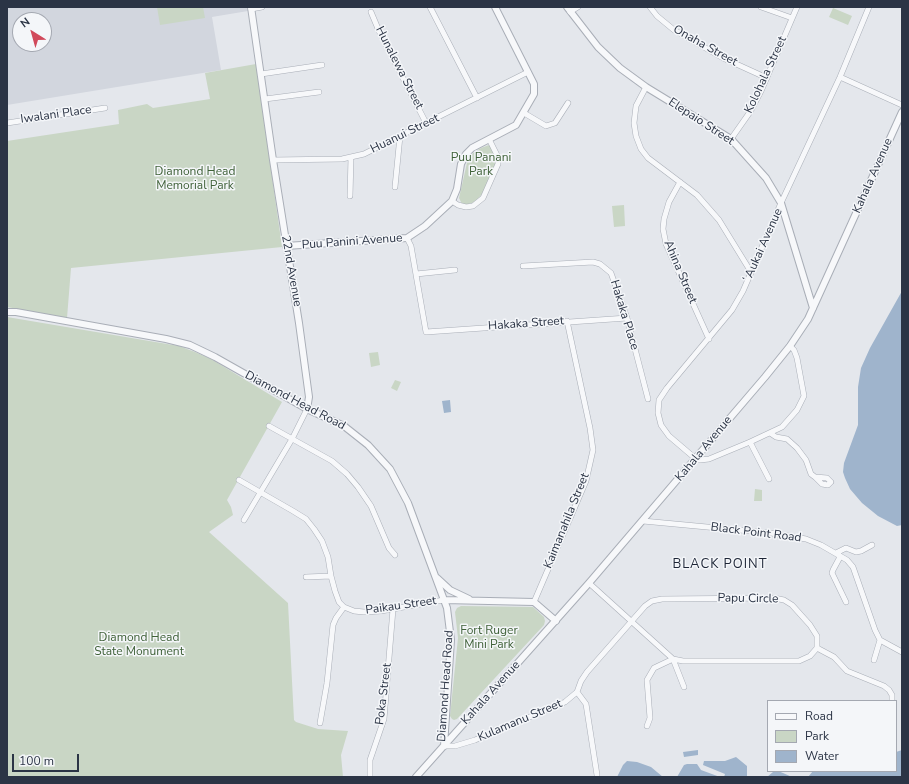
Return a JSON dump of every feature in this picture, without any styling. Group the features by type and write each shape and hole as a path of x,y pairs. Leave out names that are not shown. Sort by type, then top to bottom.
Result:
{"street":[{"path":"251,8 262,7"},
{"path":"430,7 477,98"},
{"name":"Puu Panini Avenue","path":"286,246 408,238 425,226 452,201 457,189 461,164 466,154 472,148 516,125 534,94 534,84 495,7"},
{"path":"569,9 578,7"},
{"name":"Onaha Street","path":"650,7 657,16 674,30 723,58 767,78"},
{"path":"761,7 792,18"},
{"name":"Kolohala Street","path":"731,139 750,112 767,78 797,7"},
{"name":"ʻAukai Avenue","path":"696,459 669,436 661,425 658,413 659,400 667,388 732,310 743,291 781,203 840,77 869,7"},
{"name":"22nd Avenue","path":"244,520 292,439 309,402 299,323 286,246 251,8"},
{"name":"Elepaio Street","path":"569,9 598,47 620,68 646,87 731,139 766,178 781,203 812,308"},
{"name":"Hunalewa Street","path":"371,12 426,123"},
{"path":"260,74 322,65"},
{"name":"Huanui Street","path":"273,160 342,159 364,154 528,72"},
{"path":"840,77 902,105"},
{"path":"646,87 636,106 634,123 636,136 641,149 648,158 697,195 719,220 751,272"},
{"path":"265,99 319,92"},
{"path":"524,113 546,126 555,123 568,102"},
{"name":"Iwalani Place","path":"7,122 105,108"},
{"name":"Kahala Avenue","path":"444,746 589,584 790,346 803,327 902,112"},
{"path":"395,187 400,136"},
{"path":"452,201 458,205 466,207 473,206 483,198 498,164 498,157 489,139"},
{"path":"350,196 351,157"},
{"name":"Ahina Street","path":"680,182 669,202 664,219 666,244 709,339"},
{"path":"408,238 416,274 455,270"},
{"name":"Hakaka Place","path":"524,266 586,262 600,264 611,273 615,280 627,318 648,399"},
{"name":"Hakaka Street","path":"416,274 426,332 627,318"},
{"name":"Diamond Head Road","path":"7,312 159,338 190,346 215,357 307,409 344,426 368,445 390,469 408,503 444,600 449,617 451,640 444,746 416,777"},
{"name":"Kaimanahila Street","path":"534,602 586,481 593,450 590,428 567,321"},
{"path":"696,459 709,459 770,433 782,427 798,410 804,396 797,358 794,350 790,346"},
{"path":"269,426 332,461 358,486 374,512 389,548 395,555"},
{"path":"770,433 776,437 787,440 797,448 806,460 811,474 815,477"},
{"path":"750,442 769,479"},
{"path":"239,480 306,519 322,541 328,557 330,576 337,597 344,607 333,625 327,683 320,723"},
{"name":"Black Point Road","path":"643,521 771,533 806,539 838,555 847,560 853,567 875,630 880,640"},
{"path":"846,602 832,573 838,555 846,548 856,552 872,545"},
{"path":"306,577 330,576"},
{"path":"435,576 450,590 472,600"},
{"path":"589,584 673,659 684,687"},
{"name":"Papu Circle","path":"631,622 652,601 662,599 774,598 784,600 792,605 810,625 817,636 817,648"},
{"name":"Paikau Street","path":"344,607 354,611 364,612 393,609 444,600 534,602"},
{"path":"534,602 556,621"},
{"name":"Poka Street","path":"370,777 370,760 384,719 393,609"},
{"name":"Kulamanu Street","path":"444,746 460,745 493,733 565,702 577,692 581,681 587,672 631,622"},
{"path":"874,660 880,640 902,652"},
{"path":"646,726 650,718 647,680 654,668 673,659 683,661 799,661 810,656 817,648 834,657 847,671 884,686 892,695 892,700"},
{"path":"577,692 586,704 597,775"}],"shaded area":[{"path":"7,7 248,7 248,11 212,17 221,70 7,105"}],"green space":[{"path":"157,7 203,7 205,18 160,25"},
{"path":"833,8 852,16 848,25 829,17"},
{"name":"Diamond Head Memorial Park","path":"256,64 282,247 71,268 67,318 7,307 7,141 119,124 118,110 147,104 153,108 210,99 205,73"},
{"name":"Puu Panani Park","path":"489,145 497,163 483,193 475,202 465,205 462,204 459,198 467,163 473,153"},
{"path":"624,205 625,226 614,227 612,206"},
{"name":"Diamond Head State Monument","path":"7,317 179,346 211,359 282,402 227,500 233,515 209,532 288,603 294,720 318,729 348,731 341,755 343,777 7,777"},
{"path":"378,352 380,365 371,367 369,353"},
{"path":"395,380 401,382 397,391 391,388"},
{"path":"755,489 762,490 762,501 754,501"},
{"name":"Fort Ruger Mini Park","path":"461,606 533,607 544,617 545,621 544,625 457,719 454,720 450,716 458,638 455,612 457,608"}],"water":[{"path":"902,291 902,525 897,526 878,516 862,503 850,489 843,472 844,463 858,425 858,387 861,368 870,348"},
{"path":"450,400 451,412 444,413 442,401"},
{"path":"698,750 698,755 684,757 683,752"},
{"path":"902,750 902,777 808,777 812,772 897,772 897,752"},
{"path":"736,757 747,766 746,777 724,777 725,774 703,765 704,761 725,761"},
{"path":"627,761 637,762 651,767 663,777 617,777 623,765"},
{"path":"697,764 701,770 720,777 677,777 684,765"},
{"path":"773,772 780,772 792,777 767,777"}],"district":[{"name":"BLACK POINT","path":"720,565"}]}
